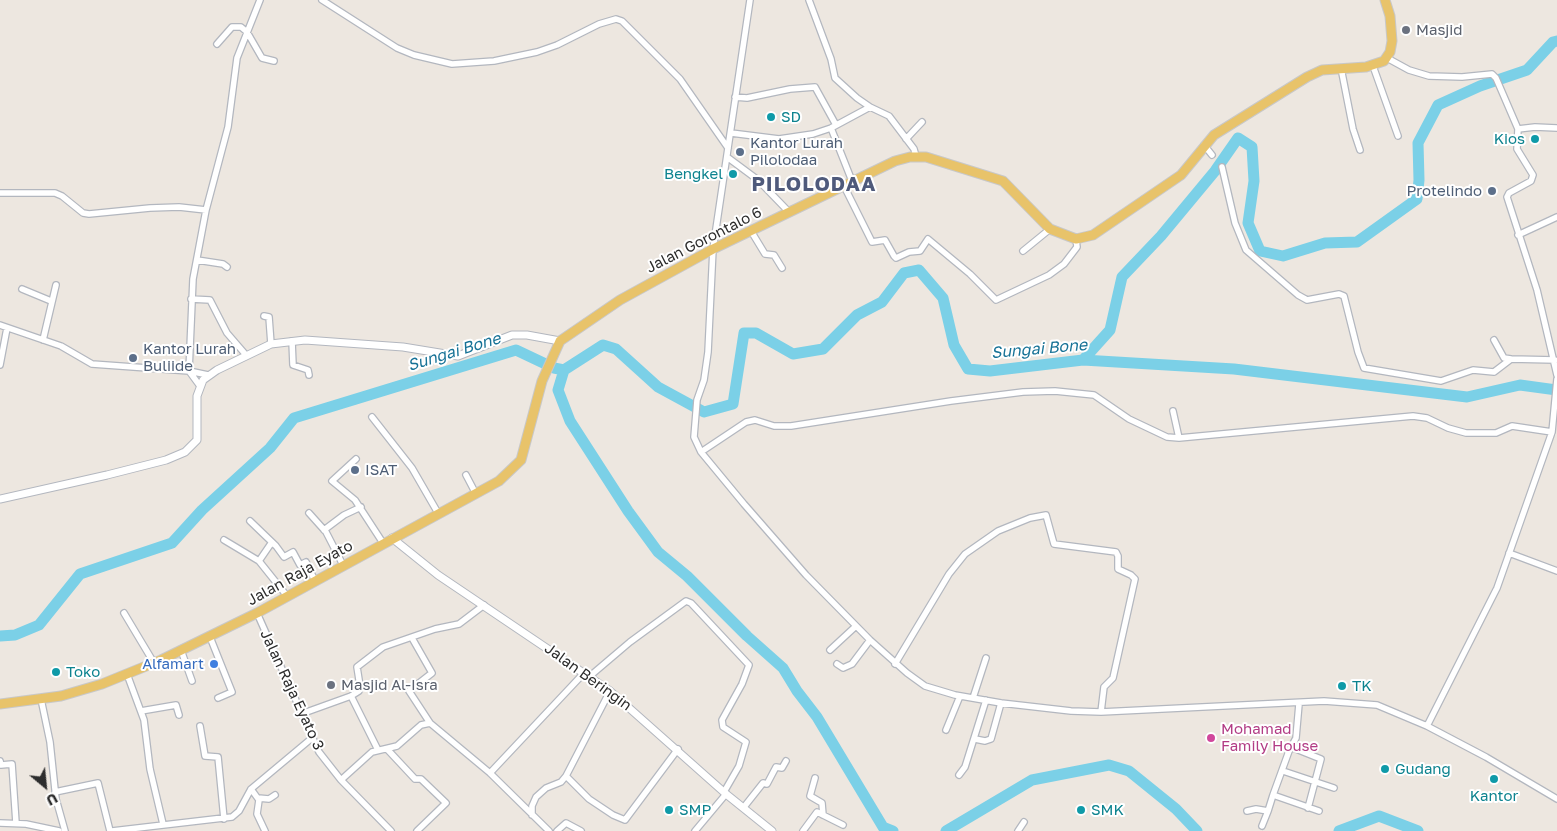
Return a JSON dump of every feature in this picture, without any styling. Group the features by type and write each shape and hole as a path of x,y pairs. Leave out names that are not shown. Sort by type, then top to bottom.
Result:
{"main road":[{"path":"1076,239 1093,235 1176,179 1214,135 1308,77 1322,70 1373,66 1387,58 1392,41 1390,16 1385,0"},
{"name":"Jalan Gorontalo 6","path":"558,344 620,300 713,249 895,160 926,156 1003,182 1050,229 1076,239"},
{"name":"Jalan Raja Eyato","path":"0,704 41,699 96,686 154,663 257,613 383,542 503,478 522,460 542,381 558,344"}],"street":[{"path":"200,386 189,371 191,299 197,260 206,210 228,128 236,58 260,0"},
{"path":"322,0 397,48 414,55 452,64 494,61 536,52 557,45 599,24 616,19 622,21 680,79 728,148"},
{"path":"750,0 713,249 708,352 704,380 697,400 694,441 701,452 806,576 870,640 896,664 925,686 960,696 1071,712 1324,702 1377,705 1427,726 1486,757 1557,799"},
{"path":"809,0 831,59 835,78 856,98 888,116 914,149 916,156"},
{"path":"217,44 232,28 240,27 247,32 262,58 274,61"},
{"path":"1387,58 1404,68 1429,76 1462,77 1492,74 1500,85 1518,129 1518,150 1533,175 1531,181 1509,193 1507,197 1537,290 1557,375"},
{"path":"1373,66 1398,136"},
{"path":"1341,68 1349,112 1360,150"},
{"path":"735,97 746,98 790,89 815,87 834,126 848,184 872,242 886,240 896,258 909,252 920,251 928,239 970,274 996,300 1049,275 1064,264 1077,247 1076,239"},
{"path":"731,133 778,139 813,134 834,126 870,107"},
{"path":"906,139 922,122"},
{"path":"1518,129 1535,127 1557,128"},
{"path":"1204,145 1212,155"},
{"path":"727,157 758,180 789,212"},
{"path":"1222,167 1235,223 1246,250 1298,295 1307,300 1339,294 1344,296 1364,368 1441,381 1473,370 1494,372 1511,359"},
{"path":"0,193 55,193 62,196 83,213 89,214 179,207 206,210"},
{"path":"1518,235 1557,217"},
{"path":"1023,251 1050,229"},
{"path":"752,231 765,254 774,256 782,268"},
{"path":"197,260 223,264 227,267"},
{"path":"43,340 56,285"},
{"path":"22,289 51,301"},
{"path":"191,299 210,300 228,334 246,355"},
{"path":"264,316 269,317 271,344"},
{"path":"0,325 62,346 92,364 189,371 208,375"},
{"path":"0,365 7,328"},
{"path":"0,499 126,470 185,452 197,440 197,396 200,386 208,375 271,344 292,341 403,347 458,356 512,334 527,335 558,344"},
{"path":"1494,340 1504,358 1555,360"},
{"path":"292,341 293,365 308,370 309,374"},
{"path":"1427,726 1489,608 1552,432 1557,379"},
{"path":"701,452 746,422 755,420 774,426 791,426 951,400 1047,391 1068,391 1094,395 1129,419 1161,436 1179,438 1413,416 1427,418 1466,434 1496,433 1512,426 1552,432"},
{"path":"1173,411 1179,438"},
{"path":"372,417 412,468 438,513"},
{"path":"356,459 332,479 360,507 383,542"},
{"path":"466,476 476,494"},
{"path":"324,530 344,515 360,507"},
{"path":"309,513 324,530 343,565"},
{"path":"896,664 949,574 965,554 998,531 1030,518 1046,515 1054,544 1116,552 1118,556 1118,569 1131,574 1135,579 1113,678 1104,687 1101,712"},
{"path":"250,520 284,557 293,552 300,565 306,562 315,580"},
{"name":"Jalan Beringin","path":"392,538 438,575 484,604 610,691 678,749 725,793 772,831"},
{"path":"224,540 259,561 287,596"},
{"path":"259,561 272,542"},
{"path":"1508,553 1557,572"},
{"path":"490,773 587,674 654,626 681,604 688,601 749,665 742,684 722,720 722,727 746,745 739,766 725,793 695,831"},
{"path":"301,714 351,696 358,691 360,686 358,664 389,644 435,629 459,624 484,604"},
{"path":"124,613 154,663"},
{"name":"Jalan Raja Eyato 3","path":"257,613 319,752 341,780 391,831"},
{"path":"830,650 856,626"},
{"path":"210,637 232,692 218,698"},
{"path":"412,638 432,673 409,691 430,723 490,773 549,831"},
{"path":"837,664 843,668 852,664 870,640"},
{"path":"180,650 192,682"},
{"path":"973,698 986,658"},
{"path":"127,674 141,711 150,769 163,824"},
{"path":"532,815 532,806 536,797 546,788 561,782 566,776 610,691"},
{"path":"351,696 378,750"},
{"path":"946,730 960,696"},
{"path":"41,699 50,742 55,792 65,831"},
{"path":"959,775 965,767 986,700"},
{"path":"975,738 984,741 992,736 1001,703"},
{"path":"1262,826 1297,734 1299,704"},
{"path":"141,711 176,705 179,715"},
{"path":"341,780 362,761 378,750 397,746 421,725 430,723"},
{"path":"200,726 204,755 218,757 224,819"},
{"path":"55,792 98,784 111,831 224,819 236,815 251,789 312,738"},
{"path":"1291,747 1320,758 1308,808"},
{"path":"387,749 415,779 421,780 446,803 417,831"},
{"path":"566,776 589,799 613,815 625,820 678,749"},
{"path":"0,761 1,765 12,764 16,823"},
{"path":"744,807 763,783 767,784 776,768 782,768 786,761"},
{"path":"1283,771 1334,788"},
{"path":"815,778 810,796 822,803 823,815"},
{"path":"251,789 258,798 257,814 265,831"},
{"path":"258,798 269,799 275,795"},
{"path":"1274,795 1318,811"},
{"path":"1247,811 1256,808 1268,811"},
{"path":"803,831 816,812 844,825"},
{"path":"0,822 59,831"},
{"path":"1018,831 1024,822"},
{"path":"557,831 566,823 581,831"}],"waterway":[{"path":"1083,360 1110,330 1122,277 1161,236 1215,171 1238,138 1252,147 1254,181 1248,223 1260,251 1283,256 1325,243 1357,242 1417,199 1419,180 1418,143 1438,105 1480,86 1527,70 1553,42 1557,41"},
{"name":"Sungai Bone","path":"0,636 15,635 39,625 80,574 172,543 202,510 270,448 294,418 516,350 554,368 564,370 603,345 616,349 658,387 704,412 733,404 744,333 756,333 793,354 823,349 857,315 882,302 904,273 919,270 943,298 954,345 968,369 990,371 1083,360 1234,369 1467,397 1520,385 1557,390"},
{"path":"564,370 558,390 570,421 628,511 658,552 687,576 747,636 783,668 797,691 817,717 883,827 893,831"},
{"path":"946,831 1032,780 1109,765 1129,771 1176,809 1197,831"},
{"path":"1339,831 1379,816 1418,831"}],"place":[{"name":"Masjid","path":"1406,30"},
{"name":"SD","path":"771,117"},
{"name":"Kios","path":"1535,139"},
{"name":"Kantor Lurah Pilolodaa","path":"740,152"},
{"name":"Bengkel","path":"733,174"},
{"name":"Protelindo","path":"1492,191"},
{"name":"Kantor Lurah Buliide","path":"133,358"},
{"name":"ISAT","path":"355,470"},
{"name":"Alfamart","path":"214,664"},
{"name":"Toko","path":"56,672"},
{"name":"Masjid Al-Isra","path":"331,685"},
{"name":"TK","path":"1342,686"},
{"name":"Mohamad Family House","path":"1211,738"},
{"name":"Gudang","path":"1385,769"},
{"name":"Kantor","path":"1494,779"},
{"name":"SMP","path":"669,810"},
{"name":"SMK","path":"1081,810"}],"district":[{"name":"PILOLODAA","path":"814,185"}]}
